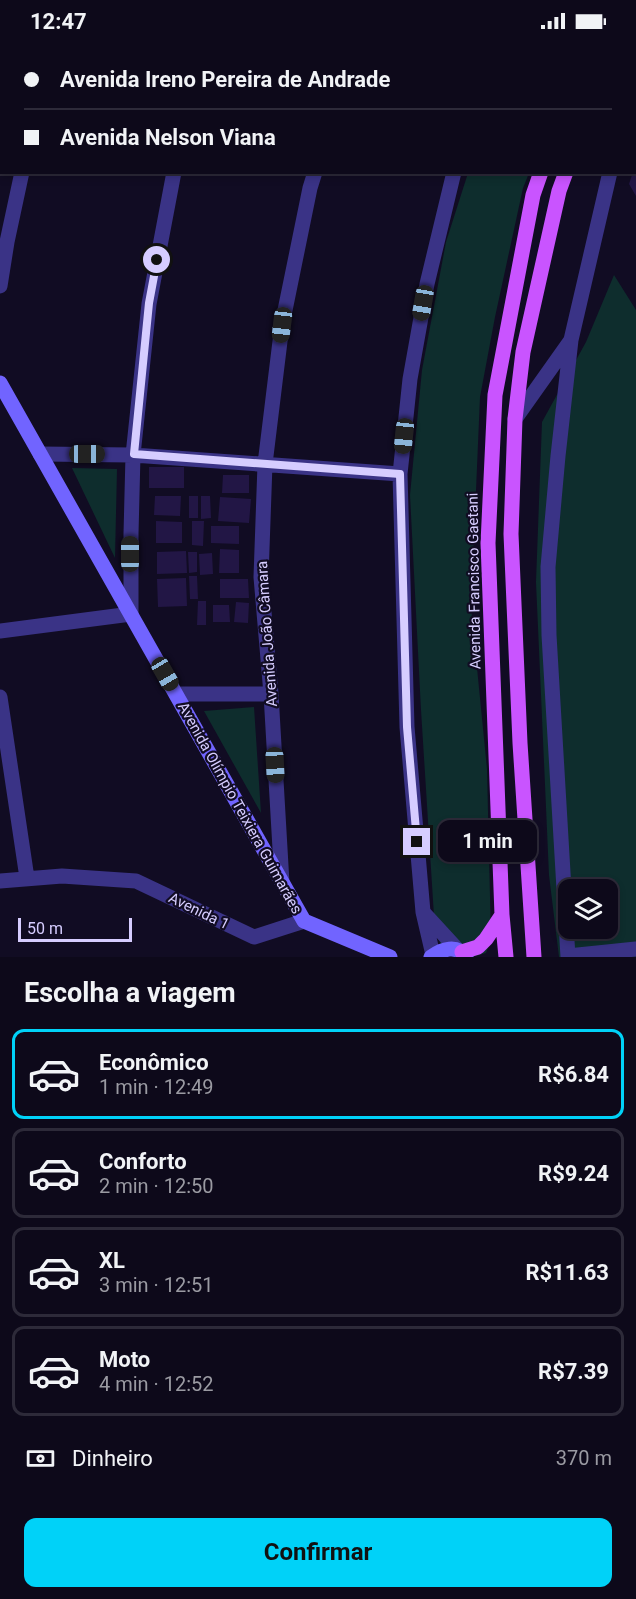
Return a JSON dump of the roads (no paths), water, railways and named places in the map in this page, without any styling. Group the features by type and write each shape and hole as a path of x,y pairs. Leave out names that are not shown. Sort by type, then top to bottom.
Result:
{"main road":[{"name":"Avenida Francisco Gaetani","path":"506,957 502,915 488,543 495,395 533,195 540,174"},
{"path":"534,957 520,743 511,534 515,419 523,352 559,191 565,174"},
{"path":"462,953 478,947 502,915"}],"street":[{"path":"0,286 22,174"},
{"path":"0,631 130,614 130,534 134,454 149,303 174,174"},
{"name":"Avenida João Câmara","path":"282,883 271,694 261,577 265,464 282,325 314,174"},
{"path":"454,174 427,284 410,379 400,474 407,727 423,912 432,956 444,949 462,953"},
{"path":"610,174 571,340 548,567 549,635 568,957 636,949"},
{"path":"515,419 571,340"},
{"name":"Avenida Olímpio Teixiera Guimarães","path":"0,383 304,921"},
{"path":"40,454 134,454 400,474"},
{"path":"176,694 271,694"},
{"path":"0,697 27,878"},
{"name":"Avenida 1","path":"0,881 62,876 136,881 254,938 304,921"},
{"path":"423,912 462,953"},
{"path":"304,921 390,957"}]}
